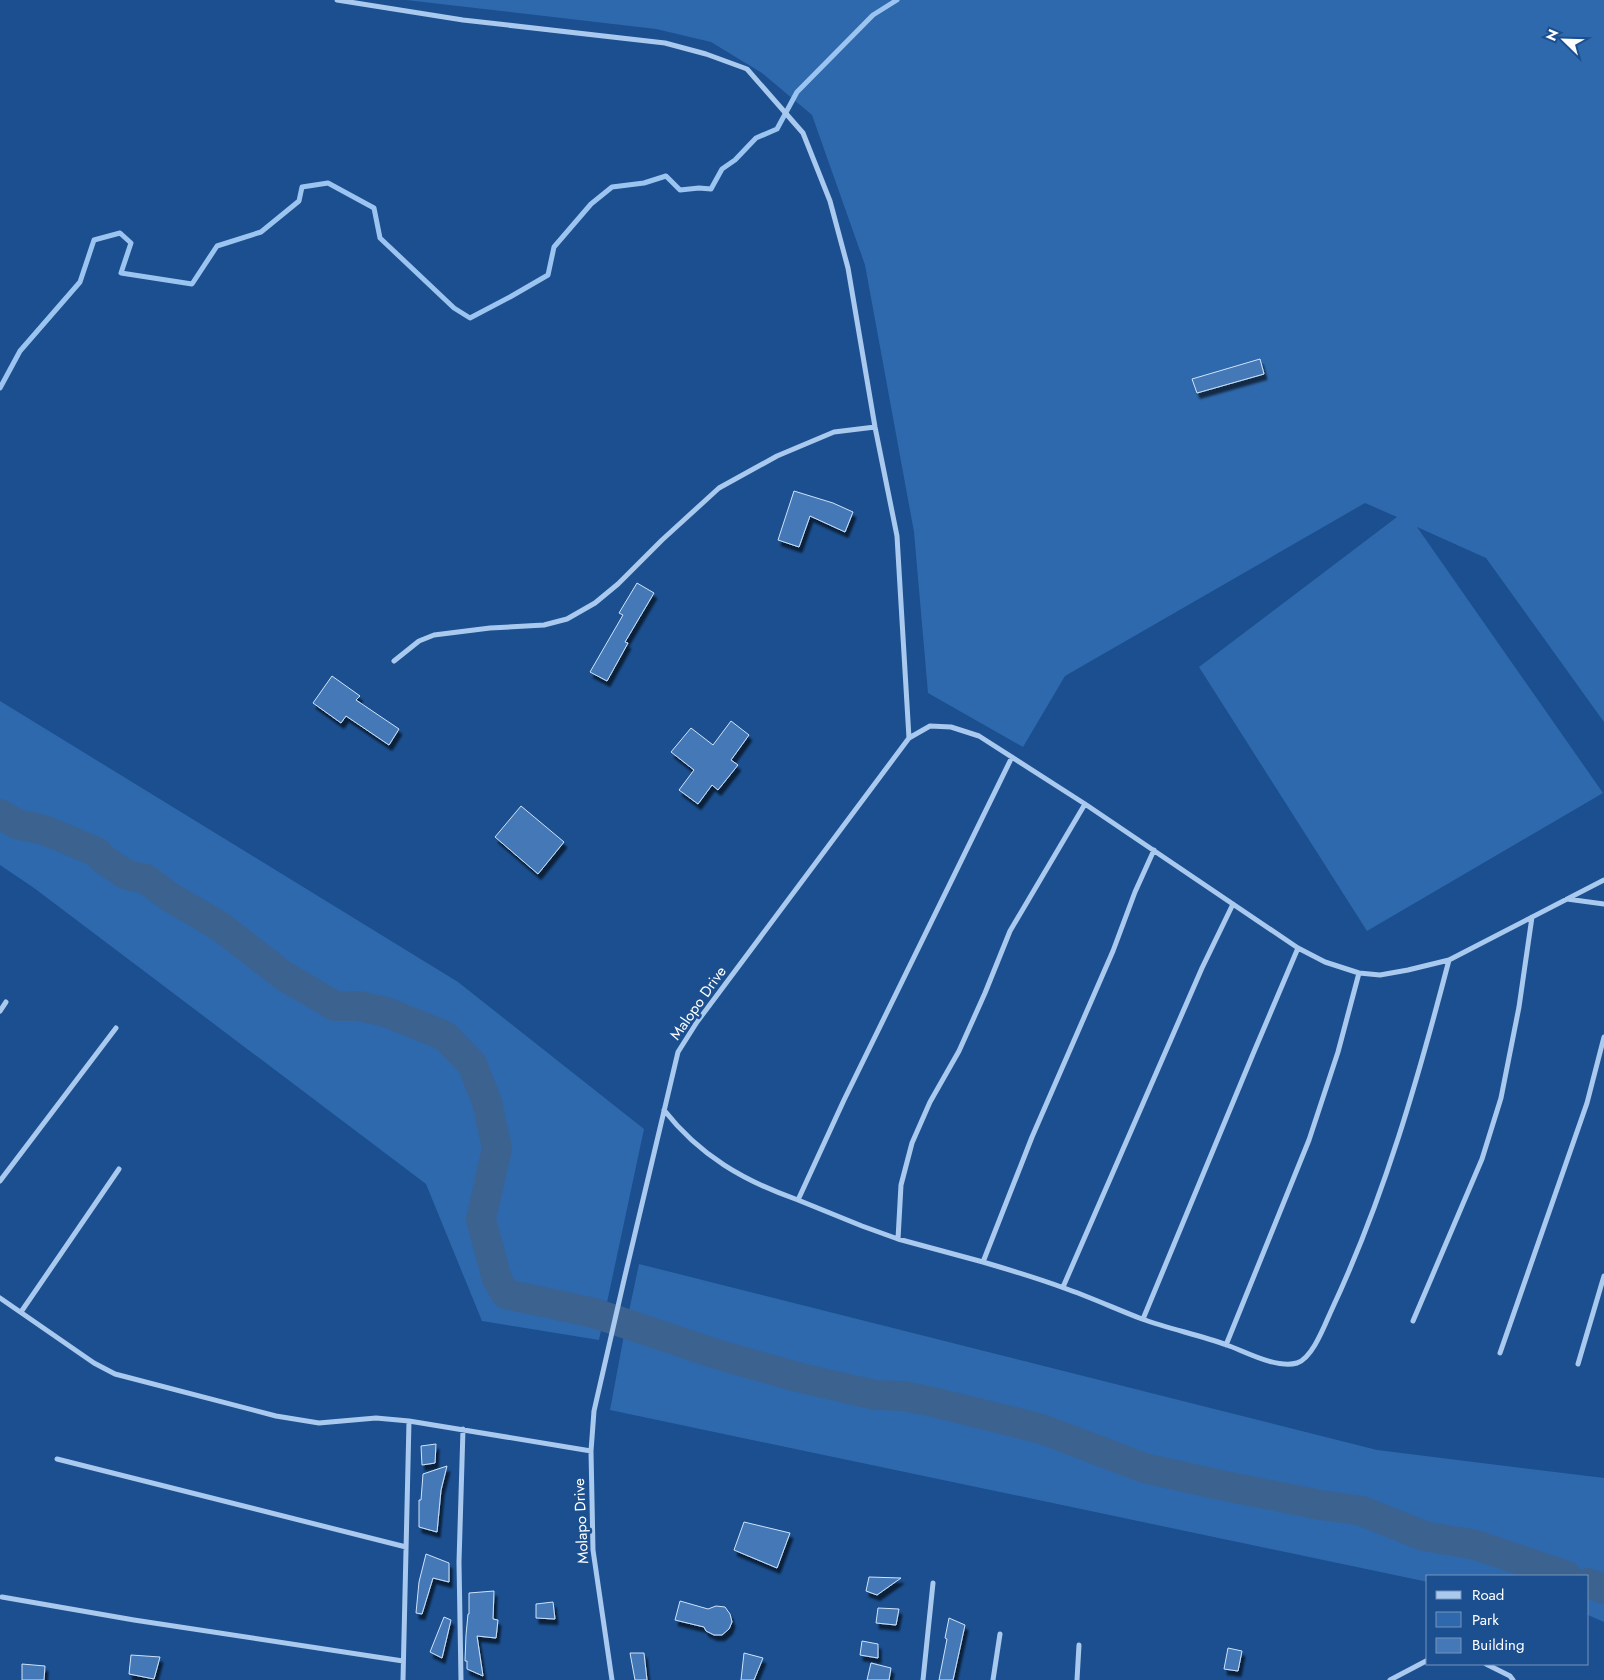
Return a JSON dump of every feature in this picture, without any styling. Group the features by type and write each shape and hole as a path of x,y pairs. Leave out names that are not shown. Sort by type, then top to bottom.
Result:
{"street":[{"path":"337,0 463,20 665,44 706,54 747,69 803,133 830,201 848,268 875,427 897,536 909,738 930,726 951,727 979,736 1085,804 1298,948 1325,962 1359,973 1380,975 1449,960 1604,880"},
{"path":"394,661 419,641 434,635 490,628 544,625 567,619 595,604 719,488 777,456 834,432 875,427"},
{"name":"Malopo Drive","path":"606,1361 678,1052 697,1022 909,738"},
{"path":"798,1200 844,1100 1012,757"},
{"path":"898,1239 902,1185 912,1143 930,1102 962,1043 985,993 1010,930 1085,804"},
{"path":"983,1262 1032,1137 1113,951 1135,892 1154,850"},
{"path":"1566,899 1604,904"},
{"path":"1063,1288 1198,977 1233,904"},
{"path":"1413,1321 1482,1159 1501,1098 1519,1007 1532,917"},
{"path":"1144,1319 1252,1054 1298,948"},
{"path":"664,1110 677,1126 700,1148 723,1166 752,1181 862,1226 898,1239 983,1262 1063,1288 1144,1319 1270,1361 1286,1364 1297,1363 1307,1357 1315,1344 1353,1265 1392,1158 1422,1064 1449,960"},
{"path":"1226,1345 1309,1140 1338,1052 1359,973"},
{"path":"0,1011 6,1002"},
{"path":"0,1181 116,1028"},
{"path":"1500,1353 1587,1103 1604,1037"},
{"path":"21,1312 119,1169"},
{"path":"1578,1364 1604,1276"},
{"path":"0,1298 94,1364 115,1374 276,1416 319,1423 376,1418 409,1421 591,1451"},
{"name":"Molapo Drive","path":"606,1361 594,1411 591,1451 593,1550 612,1680"},
{"path":"403,1680 409,1421"},
{"path":"461,1680 459,1562 463,1429"},
{"path":"57,1459 406,1547"},
{"path":"923,1680 933,1584"},
{"path":"2,1597 134,1620 403,1661"},
{"path":"993,1680 1000,1634"},
{"path":"1077,1680 1079,1645"},
{"path":"1390,1680 1426,1661"},
{"path":"1488,1665 1510,1676 1513,1680"}],"green space":[{"path":"406,0 1604,0 1604,722 1486,558 1417,527 1603,793 1367,931 1199,667 1397,517 1365,503 1065,676 1023,747 928,693 914,532 865,265 812,115 762,73 711,42 656,29"},
{"path":"0,701 458,982 644,1129 599,1340 482,1321 426,1184 34,888 0,865"},
{"path":"639,1264 1377,1450 1604,1478 1604,1622 1589,1615 1589,1575 1426,1575 1426,1582 610,1410"}],"building":[{"path":"1260,359 1264,374 1197,393 1192,379"},
{"path":"794,491 833,503 853,512 845,532 810,516 799,547 778,540"},
{"path":"637,583 654,593 625,642 628,643 607,681 590,672 623,615 619,613"},
{"path":"332,676 360,696 356,700 399,729 389,745 346,716 341,723 313,703"},
{"path":"731,721 749,735 731,760 738,765 718,790 712,785 698,804 679,790 694,770 671,752 691,728 713,745"},
{"path":"521,806 564,842 538,874 495,837"},
{"path":"436,1444 435,1463 422,1465 421,1446"},
{"path":"447,1466 441,1490 437,1532 419,1527 419,1500 421,1500 423,1474"},
{"path":"744,1522 790,1533 777,1568 734,1550"},
{"path":"426,1554 449,1563 449,1582 433,1578 422,1614 416,1613 419,1582"},
{"path":"869,1577 901,1578 877,1595 866,1591"},
{"path":"494,1591 493,1619 498,1620 496,1638 477,1636 483,1676 467,1669 467,1661 465,1661 469,1593"},
{"path":"680,1601 708,1609 716,1606 725,1607 730,1614 732,1622 729,1629 722,1635 714,1635 706,1631 704,1627 675,1620"},
{"path":"553,1602 555,1619 536,1618 536,1604"},
{"path":"878,1608 899,1609 896,1625 876,1623"},
{"path":"444,1617 451,1620 442,1658 430,1652"},
{"path":"949,1618 965,1625 953,1680 939,1680 947,1639 945,1638"},
{"path":"862,1641 878,1644 878,1658 860,1655"},
{"path":"1228,1648 1242,1651 1238,1671 1224,1669"},
{"path":"630,1653 644,1653 647,1680 635,1680"},
{"path":"744,1653 763,1658 754,1680 741,1680"},
{"path":"131,1655 160,1657 154,1679 129,1674"},
{"path":"871,1663 891,1668 889,1680 867,1680"},
{"path":"22,1664 45,1666 44,1680 22,1680"}],"waterway":[{"path":"0,388 20,351 80,282 94,240 120,233 131,243 121,273 192,284 217,246 261,232 299,201 302,187 328,183 374,208 380,238 454,308 470,318 548,275 554,247 591,204 612,187 644,183 666,176 680,190 711,189 722,169 735,160 756,138 777,129 797,92 873,15 897,0"},
{"path":"0,814 17,824 44,830 97,852 103,859 127,875 146,879 170,897 221,927 284,976 335,1006 358,1006 386,1012 445,1036 472,1064 487,1102 497,1148 481,1219 497,1279 506,1294 594,1313 719,1355 797,1377 875,1395 902,1396 929,1401 1042,1429 1144,1468 1321,1505 1362,1511 1424,1536 1476,1545 1564,1575"},
{"path":"1589,1583 1604,1589"}]}
